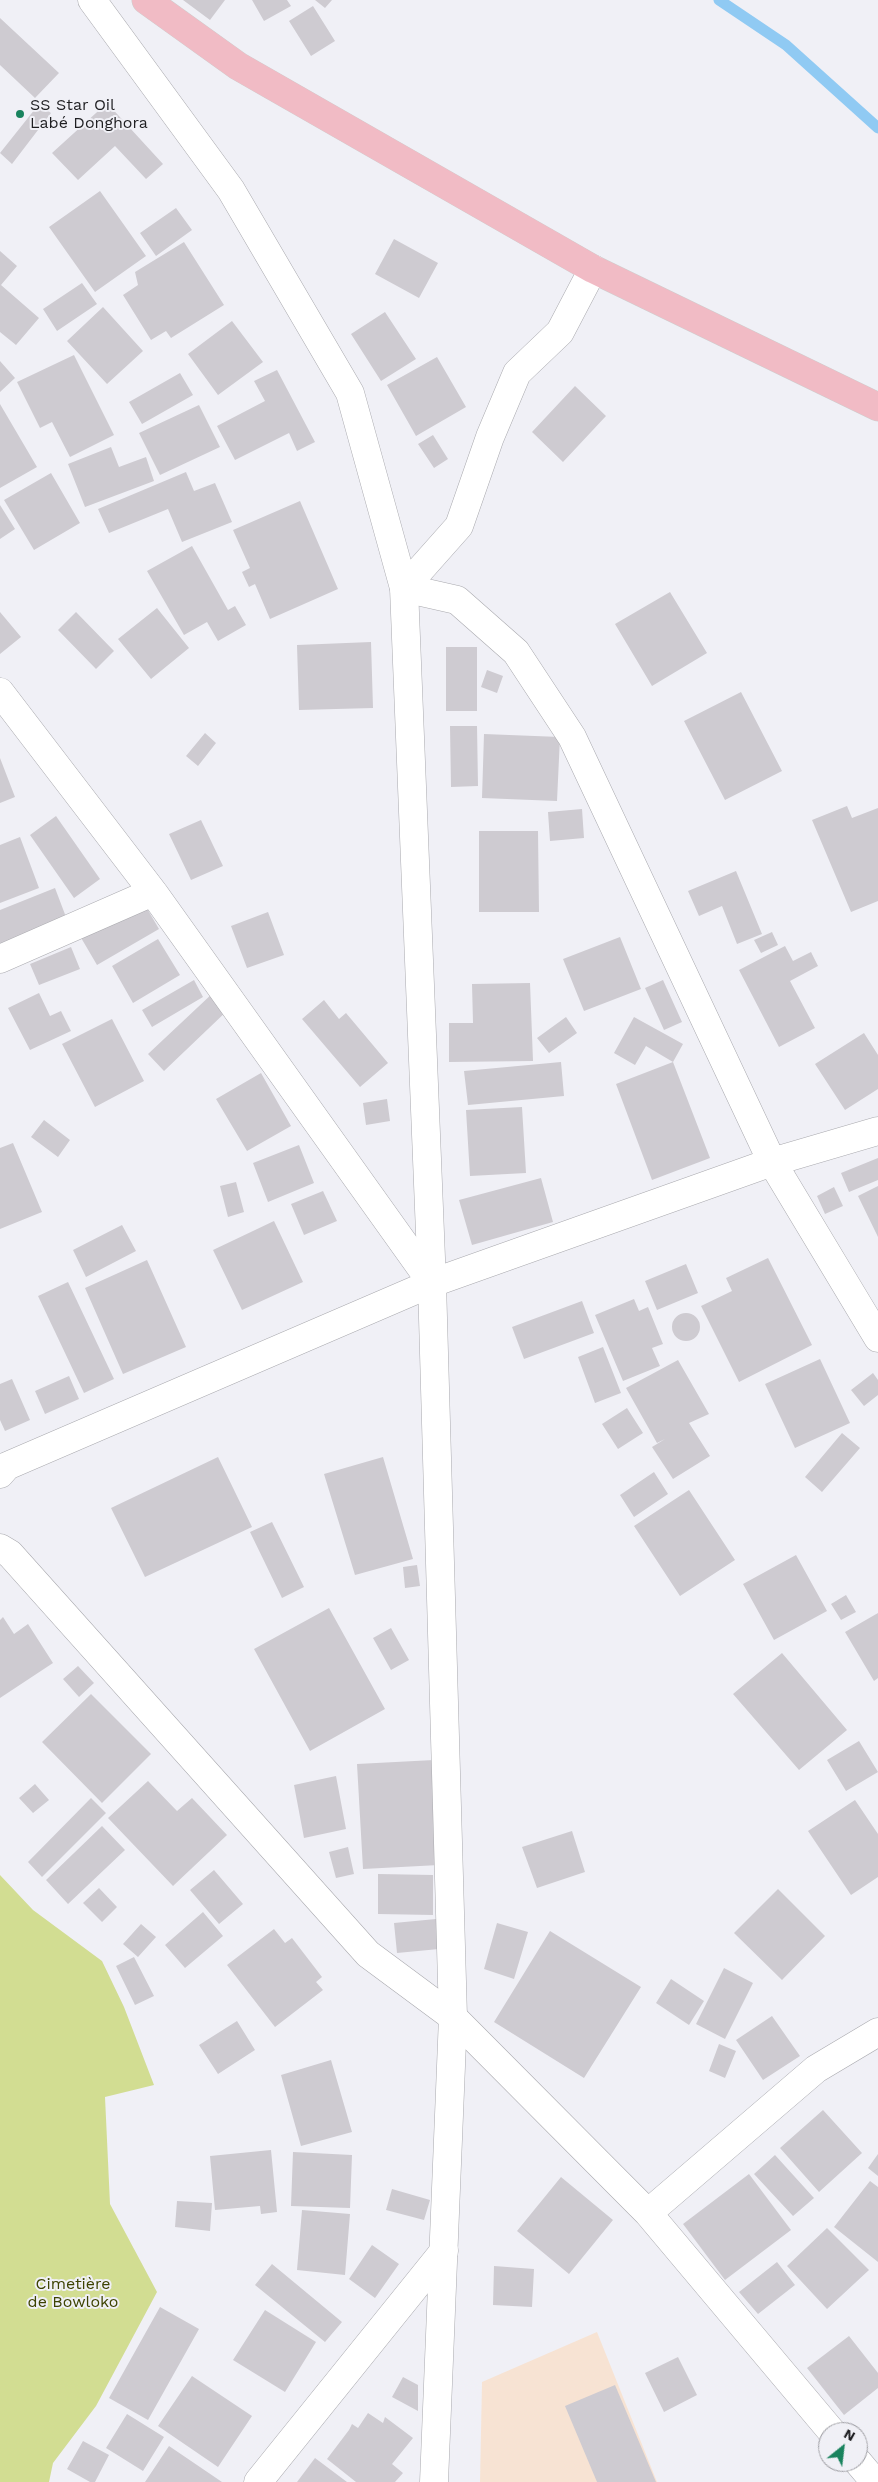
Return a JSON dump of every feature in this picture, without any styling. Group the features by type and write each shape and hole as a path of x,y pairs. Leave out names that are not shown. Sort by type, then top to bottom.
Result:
{"main road":[{"path":"146,0 238,66 593,269 878,408"}],"street":[{"path":"92,0 231,190 350,393 404,588 432,1283 454,2017 434,2482"},
{"path":"404,588 460,526 490,437 517,373 560,332 593,269"},
{"path":"404,588 457,600 494,632 516,652 572,737 772,1162 878,1338"},
{"path":"0,692 153,892 432,1283"},
{"path":"0,959 153,892"},
{"path":"0,1474 6,1466 432,1283 772,1162 878,1131"},
{"path":"0,1548 10,1554 368,1954 454,2017 648,2213 824,2422"},
{"path":"648,2213 816,2069 878,2032"},
{"path":"258,2482 444,2252"},
{"path":"866,2472 874,2482"}],"shaded area":[{"path":"597,2332 657,2482 480,2482 482,2382"}],"green space":[{"name":"Cimetière de Bowloko","path":"0,1875 33,1910 102,1961 124,2007 154,2085 105,2097 110,2204 157,2292 96,2406 53,2463 49,2482 0,2482"}],"building":[{"path":"183,0 225,0 210,20"},
{"path":"252,0 287,0 291,6 264,21"},
{"path":"315,0 332,0 325,8"},
{"path":"313,6 335,41 311,56 289,21"},
{"path":"0,18 59,73 35,98 0,65"},
{"path":"107,103 163,164 146,179 115,146 78,180 52,153"},
{"path":"39,104 51,113 12,164 0,153"},
{"path":"100,191 146,256 95,292 49,227"},
{"path":"176,208 192,230 156,256 140,233"},
{"path":"394,239 438,263 419,298 375,274"},
{"path":"184,242 224,305 171,338 166,331 151,340 123,295 138,285 135,272"},
{"path":"0,251 17,266 1,285 39,318 16,345 0,332"},
{"path":"82,283 97,304 57,331 43,309"},
{"path":"103,307 143,351 107,384 67,341"},
{"path":"385,312 416,359 381,381 351,334"},
{"path":"232,321 263,362 218,395 188,354"},
{"path":"74,355 114,435 70,457 52,422 40,428 17,382"},
{"path":"437,357 466,407 416,436 387,385"},
{"path":"0,361 15,378 0,392"},
{"path":"277,370 315,442 297,451 289,433 235,460 217,426 265,401 254,381"},
{"path":"180,373 193,395 142,424 129,402"},
{"path":"575,386 606,416 563,462 532,432"},
{"path":"0,404 37,467 0,488"},
{"path":"199,405 220,447 160,475 139,433"},
{"path":"433,435 448,459 434,468 418,444"},
{"path":"111,447 119,467 146,457 154,481 85,507 68,464"},
{"path":"186,472 194,491 215,483 232,522 182,542 168,509 109,533 98,509"},
{"path":"51,473 80,523 34,550 4,500"},
{"path":"300,501 338,589 270,619 255,584 249,587 242,572 250,568 233,530"},
{"path":"0,505 15,529 0,539"},
{"path":"192,546 228,610 235,606 246,625 218,641 207,622 184,635 147,571"},
{"path":"670,592 707,653 652,686 615,624"},
{"path":"157,608 189,648 151,679 118,639"},
{"path":"0,612 21,637 0,654"},
{"path":"76,612 114,651 96,669 58,630"},
{"path":"371,642 373,708 299,710 297,645"},
{"path":"446,647 477,647 477,711 446,711"},
{"path":"487,670 503,676 497,693 481,687"},
{"path":"741,692 782,771 725,800 684,721"},
{"path":"450,726 477,726 478,786 451,787"},
{"path":"205,733 216,743 198,766 186,756"},
{"path":"484,734 560,737 557,801 482,798"},
{"path":"0,758 15,797 0,803"},
{"path":"847,806 852,818 878,808 878,901 851,912 812,820"},
{"path":"582,809 584,838 550,841 548,812"},
{"path":"56,816 100,879 74,898 30,835"},
{"path":"201,820 223,866 191,880 169,834"},
{"path":"479,831 538,831 539,912 479,912"},
{"path":"20,837 39,888 0,903 0,845"},
{"path":"736,871 762,934 737,944 722,906 699,916 688,891"},
{"path":"55,888 66,917 0,944 0,910"},
{"path":"142,900 159,929 97,965 80,936"},
{"path":"268,912 284,955 247,968 231,926"},
{"path":"772,932 778,945 761,953 754,940"},
{"path":"620,937 641,989 584,1011 563,959"},
{"path":"158,939 180,975 133,1003 112,966"},
{"path":"785,946 793,961 811,952 818,966 790,981 815,1028 779,1047 739,970"},
{"path":"71,947 80,969 39,985 30,964"},
{"path":"194,980 203,997 152,1027 142,1010"},
{"path":"663,980 682,1022 664,1030 645,988"},
{"path":"530,983 533,1061 449,1062 449,1023 473,1023 472,984"},
{"path":"214,992 230,1008 164,1071 148,1054"},
{"path":"39,993 50,1016 61,1011 71,1031 30,1050 8,1008"},
{"path":"324,1000 339,1019 346,1013 388,1063 360,1087 302,1019"},
{"path":"566,1017 577,1033 549,1053 537,1038"},
{"path":"634,1017 683,1044 673,1062 646,1046 635,1065 614,1053"},
{"path":"112,1019 144,1081 95,1107 62,1044"},
{"path":"864,1033 878,1055 878,1089 845,1110 815,1064"},
{"path":"561,1062 564,1096 468,1105 464,1071"},
{"path":"673,1062 710,1158 652,1180 616,1084"},
{"path":"261,1073 291,1126 247,1151 216,1099"},
{"path":"387,1099 390,1121 366,1125 363,1103"},
{"path":"522,1107 526,1173 470,1176 466,1110"},
{"path":"44,1120 70,1140 58,1157 31,1137"},
{"path":"13,1143 42,1212 0,1229 0,1148"},
{"path":"299,1145 314,1183 268,1202 253,1163"},
{"path":"878,1158 878,1180 849,1192 841,1173"},
{"path":"541,1178 553,1222 472,1245 459,1200"},
{"path":"236,1182 244,1212 228,1217 220,1186"},
{"path":"878,1186 878,1237 858,1196"},
{"path":"834,1187 843,1206 825,1214 817,1196"},
{"path":"323,1191 337,1221 304,1235 291,1204"},
{"path":"274,1221 303,1282 242,1310 213,1250"},
{"path":"122,1225 136,1251 86,1277 73,1250"},
{"path":"768,1258 812,1345 739,1382 701,1306 732,1291 726,1278"},
{"path":"147,1260 186,1347 123,1374 85,1288"},
{"path":"686,1264 698,1293 657,1310 645,1281"},
{"path":"68,1282 114,1379 84,1393 38,1296"},
{"path":"634,1299 639,1311 648,1307 663,1344 652,1348 660,1366 623,1381 595,1315"},
{"path":"582,1301 594,1333 524,1359 512,1327"},
{"path":"686,1313 696,1317 700,1327 696,1337 686,1341 676,1337 672,1327 676,1317"},
{"path":"603,1347 621,1393 595,1403 578,1357"},
{"path":"820,1359 850,1423 795,1448 765,1384"},
{"path":"678,1360 709,1414 689,1423 710,1456 673,1479 652,1447 665,1439 657,1443 626,1388"},
{"path":"873,1373 878,1380 878,1395 864,1406 851,1390"},
{"path":"69,1376 79,1399 45,1414 35,1391"},
{"path":"12,1379 30,1420 5,1431 0,1420 0,1384"},
{"path":"627,1408 643,1433 618,1449 602,1424"},
{"path":"842,1433 860,1448 822,1492 805,1477"},
{"path":"218,1457 252,1527 145,1577 111,1508"},
{"path":"383,1457 413,1559 355,1575 324,1474"},
{"path":"654,1472 668,1494 634,1517 620,1495"},
{"path":"689,1490 735,1560 680,1596 634,1526"},
{"path":"272,1522 304,1587 282,1598 250,1532"},
{"path":"796,1555 827,1611 774,1640 743,1584"},
{"path":"417,1565 420,1586 405,1588 403,1567"},
{"path":"846,1595 856,1612 841,1620 831,1604"},
{"path":"329,1608 385,1709 310,1751 254,1649"},
{"path":"878,1613 878,1678 874,1681 845,1632"},
{"path":"3,1617 14,1634 28,1624 53,1663 0,1698 0,1620"},
{"path":"391,1628 409,1660 391,1670 373,1638"},
{"path":"782,1653 847,1730 799,1770 733,1694"},
{"path":"78,1666 94,1683 79,1697 63,1679"},
{"path":"91,1694 151,1754 102,1803 42,1742"},
{"path":"859,1741 878,1772 846,1791 827,1760"},
{"path":"434,1760 439,1865 363,1869 357,1764"},
{"path":"336,1776 346,1829 304,1838 294,1785"},
{"path":"148,1781 177,1811 192,1798 227,1835 173,1886 108,1818"},
{"path":"35,1784 49,1800 33,1813 19,1798"},
{"path":"91,1798 106,1813 42,1877 28,1862"},
{"path":"855,1800 878,1834 878,1877 851,1895 808,1831"},
{"path":"102,1826 125,1850 68,1904 46,1880"},
{"path":"572,1831 585,1872 537,1888 522,1847"},
{"path":"348,1847 354,1874 336,1878 329,1852"},
{"path":"214,1870 243,1904 219,1924 190,1890"},
{"path":"378,1874 433,1875 433,1915 378,1914"},
{"path":"99,1888 117,1907 102,1922 83,1903"},
{"path":"778,1889 825,1936 782,1980 734,1933"},
{"path":"203,1912 223,1936 185,1968 165,1945"},
{"path":"436,1919 439,1949 397,1953 394,1923"},
{"path":"497,1923 528,1932 514,1979 484,1969"},
{"path":"141,1924 156,1937 138,1957 123,1944"},
{"path":"274,1929 285,1943 292,1938 322,1977 316,1982 323,1990 275,2027 227,1965"},
{"path":"550,1931 641,1987 584,2078 494,2022"},
{"path":"134,1957 154,1996 135,2005 116,1966"},
{"path":"724,1968 753,1983 725,2039 696,2024"},
{"path":"671,1979 704,2001 689,2025 656,2003"},
{"path":"772,2016 800,2056 763,2080 736,2040"},
{"path":"237,2021 255,2050 218,2074 199,2045"},
{"path":"719,2044 736,2051 725,2078 709,2071"},
{"path":"331,2060 352,2132 301,2146 281,2075"},
{"path":"823,2110 862,2153 819,2192 780,2148"},
{"path":"271,2150 277,2212 261,2214 260,2206 215,2210 210,2156"},
{"path":"293,2152 352,2155 350,2208 291,2206"},
{"path":"878,2154 878,2176 868,2168"},
{"path":"775,2155 814,2198 793,2216 754,2174"},
{"path":"749,2174 791,2230 725,2280 683,2224"},
{"path":"561,2177 613,2220 569,2274 517,2231"},
{"path":"870,2181 878,2187 878,2262 834,2227"},
{"path":"392,2189 430,2200 424,2220 386,2210"},
{"path":"177,2201 212,2203 210,2231 175,2227"},
{"path":"302,2210 350,2214 345,2275 297,2270"},
{"path":"827,2228 869,2270 827,2309 787,2266"},
{"path":"372,2245 399,2264 375,2298 349,2279"},
{"path":"777,2262 795,2285 758,2314 739,2292"},
{"path":"272,2264 342,2322 325,2342 255,2285"},
{"path":"494,2266 534,2269 532,2307 493,2305"},
{"path":"160,2307 199,2329 148,2420 109,2398"},
{"path":"265,2310 316,2342 285,2392 233,2360"},
{"path":"849,2336 878,2373 878,2388 844,2415 807,2368"},
{"path":"678,2357 697,2395 664,2412 645,2373"},
{"path":"192,2376 252,2416 218,2467 158,2426"},
{"path":"403,2377 418,2385 418,2411 392,2397"},
{"path":"615,2385 656,2482 597,2482 565,2406"},
{"path":"368,2413 383,2423 385,2417 413,2438 392,2464 403,2473 395,2482 356,2482 327,2459 352,2424 358,2428"},
{"path":"127,2414 164,2437 143,2471 106,2448"},
{"path":"83,2441 109,2455 95,2482 90,2482 67,2469"},
{"path":"169,2446 222,2482 145,2482"},
{"path":"315,2458 347,2482 297,2482"}],"waterway":[{"path":"719,0 786,45 878,128"}],"place":[{"name":"SS Star Oil Labé Donghora","path":"20,114"}]}
